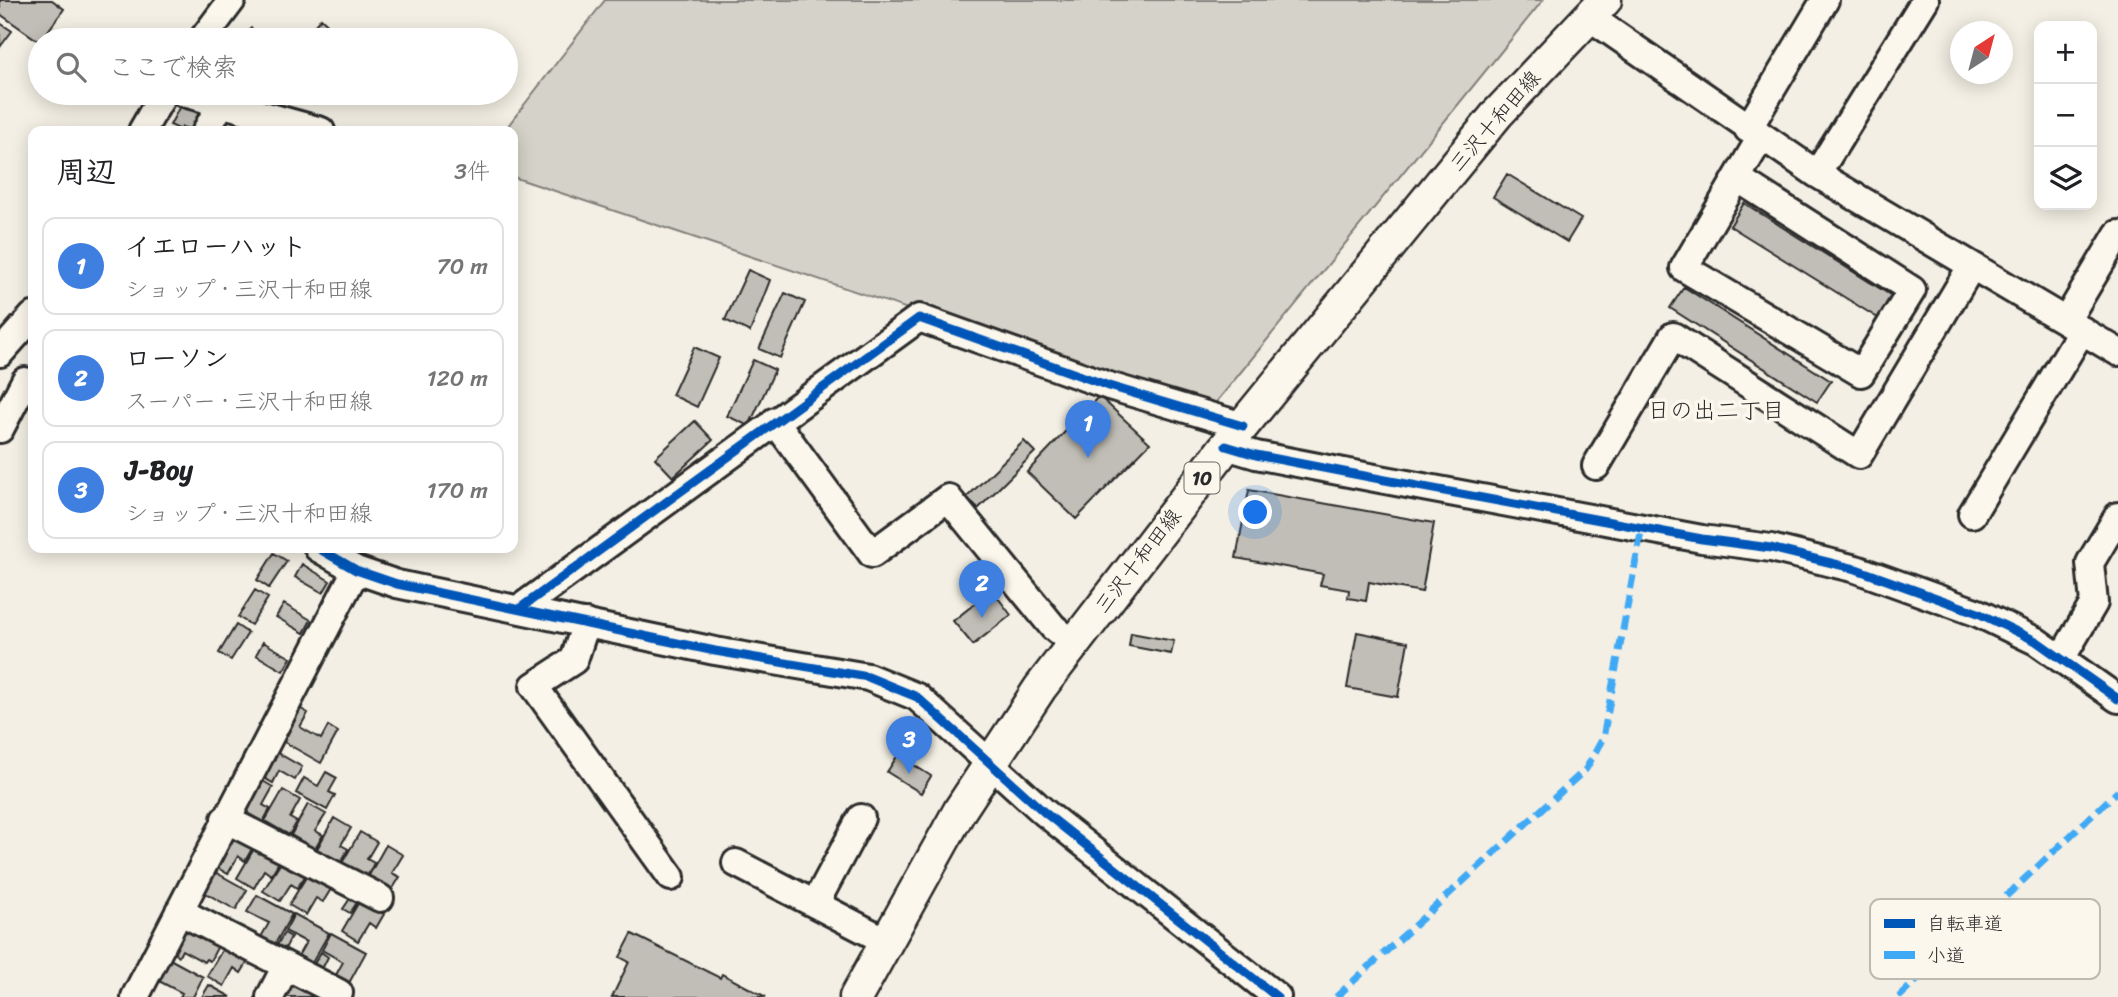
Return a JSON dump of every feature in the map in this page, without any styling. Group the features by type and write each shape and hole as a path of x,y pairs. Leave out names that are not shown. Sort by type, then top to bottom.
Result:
{"main road":[{"name":"三沢十和田線","path":"856,997 989,762 1074,644 1235,436 1499,113 1596,8"}],"street":[{"path":"211,28 232,0"},
{"path":"1737,178 1912,290 1861,373 1684,268 1737,178 1754,133 1825,0"},
{"path":"1817,174 1924,0"},
{"path":"1596,8 1754,133 1971,267 2118,352"},
{"path":"145,126 157,105"},
{"path":"209,126 220,105"},
{"path":"232,105 304,126"},
{"path":"1972,514 2074,326 2118,234"},
{"path":"1596,466 1673,336 1859,454 1971,267"},
{"path":"519,609 919,318 1109,386 1235,436 1256,455 1702,539 1771,548 1856,569 1978,613 2036,641 2118,699"},
{"path":"0,353 28,322"},
{"path":"0,366 28,382"},
{"path":"0,429 28,385"},
{"path":"775,421 872,554 948,498 1053,627 1074,644"},
{"path":"2061,659 2094,603 2090,563 2118,516"},
{"path":"327,553 356,570 397,584 715,650 868,677 917,697 1044,812 1277,997"},
{"path":"135,997 225,818 356,570"},
{"path":"586,623 574,660 534,686 671,877"},
{"path":"225,818 380,898"},
{"path":"815,904 860,818"},
{"path":"736,863 886,941"},
{"path":"179,911 339,993"},
{"path":"270,997 286,965"}],"shaded area":[{"path":"605,0 1543,0 1210,410 518,179 518,126 508,126"}],"building":[{"path":"0,0 52,0 64,9 50,28 28,28 28,34 0,14"},
{"path":"321,18 332,28 312,28"},
{"path":"0,23 12,31 0,47"},
{"path":"180,105 205,117 200,126 170,125"},
{"path":"1507,174 1581,219 1567,242 1493,197"},
{"path":"1744,203 1895,298 1881,320 1730,226"},
{"path":"748,270 770,280 750,332 725,320"},
{"path":"1684,287 1831,381 1817,402 1670,308"},
{"path":"785,293 805,302 780,358 759,349"},
{"path":"694,347 719,358 697,407 672,395"},
{"path":"753,360 775,370 749,426 727,416"},
{"path":"1099,396 1150,443 1076,519 1027,472"},
{"path":"695,421 713,440 673,477 655,458"},
{"path":"1024,441 1035,452 978,509 967,497"},
{"path":"1249,490 1434,523 1422,592 1369,582 1366,601 1348,598 1349,590 1320,585 1323,574 1236,558"},
{"path":"274,553 287,561 269,588 257,580"},
{"path":"302,564 330,581 323,593 295,577"},
{"path":"255,590 268,598 251,625 238,617"},
{"path":"992,590 1011,615 973,645 953,621"},
{"path":"284,604 311,620 304,633 276,617"},
{"path":"236,625 248,633 231,660 219,653"},
{"path":"1357,632 1408,642 1398,697 1347,688"},
{"path":"1131,633 1174,641 1171,654 1129,646"},
{"path":"263,642 291,658 283,671 256,655"},
{"path":"298,707 308,713 300,727 321,739 328,726 338,732 321,763 277,738"},
{"path":"271,749 302,767 295,780 279,771 273,783 257,774"},
{"path":"898,755 931,776 921,793 887,772"},
{"path":"326,772 337,778 329,792 335,795 327,810 296,793 304,778 318,786"},
{"path":"256,777 273,787 263,805 270,809 263,822 239,808"},
{"path":"283,790 300,800 290,818 297,822 289,835 265,821"},
{"path":"308,804 326,814 315,831 323,835 315,849 291,835"},
{"path":"334,818 351,828 341,845 348,849 341,863 317,849"},
{"path":"360,832 377,842 367,859 374,863 367,877 342,863"},
{"path":"229,833 253,847 245,861 238,856 228,874 211,864"},
{"path":"386,845 403,855 392,873 400,877 392,890 368,877"},
{"path":"255,847 279,862 271,875 264,870 254,888 237,878"},
{"path":"282,861 306,875 297,888 291,884 280,901 263,891"},
{"path":"213,871 247,890 236,910 202,891"},
{"path":"308,874 331,889 323,902 316,898 306,915 289,905"},
{"path":"257,895 292,914 275,944 261,937 269,923 247,912"},
{"path":"351,897 358,901 350,913 343,909"},
{"path":"360,900 384,914 376,928 369,923 358,941 342,931"},
{"path":"294,914 329,933 312,963 298,956 306,942 285,931"},
{"path":"181,923 219,944 210,961 206,959 204,962 182,950 179,956 167,949"},
{"path":"284,933 291,937 285,949 277,945"},
{"path":"331,933 366,952 349,983 336,975 343,962 322,950"},
{"path":"632,934 720,978 722,974 766,997 612,997 629,962 620,957"},
{"path":"225,945 249,960 241,973 234,968 224,986 207,976"},
{"path":"321,952 328,957 322,969 314,964"},
{"path":"166,957 203,977 193,997 180,997 182,993 155,979"},
{"path":"290,979 314,993 312,997 280,997"},
{"path":"209,985 231,997 202,997"}],"marked path":[{"path":"1336,997 1586,769 1603,738 1642,527"},
{"path":"2003,899 2118,791"},
{"path":"1899,997 1918,979"}],"cycle path":[{"path":"519,609 919,318 1109,386 1243,426"},
{"path":"1226,446 1256,455 1380,479 1702,539 1771,548 1856,569 1978,613 2036,641 2118,699"},
{"path":"327,553 356,570 397,584 715,651 868,677 917,697 1044,812 1277,997"}],"place":[{"name":"イエローハット","path":"1088,458"},
{"name":"ローソン","path":"982,618"},
{"name":"J-Boy","path":"909,774"}],"district":[{"name":"日の出二丁目","path":"1716,410"}]}
